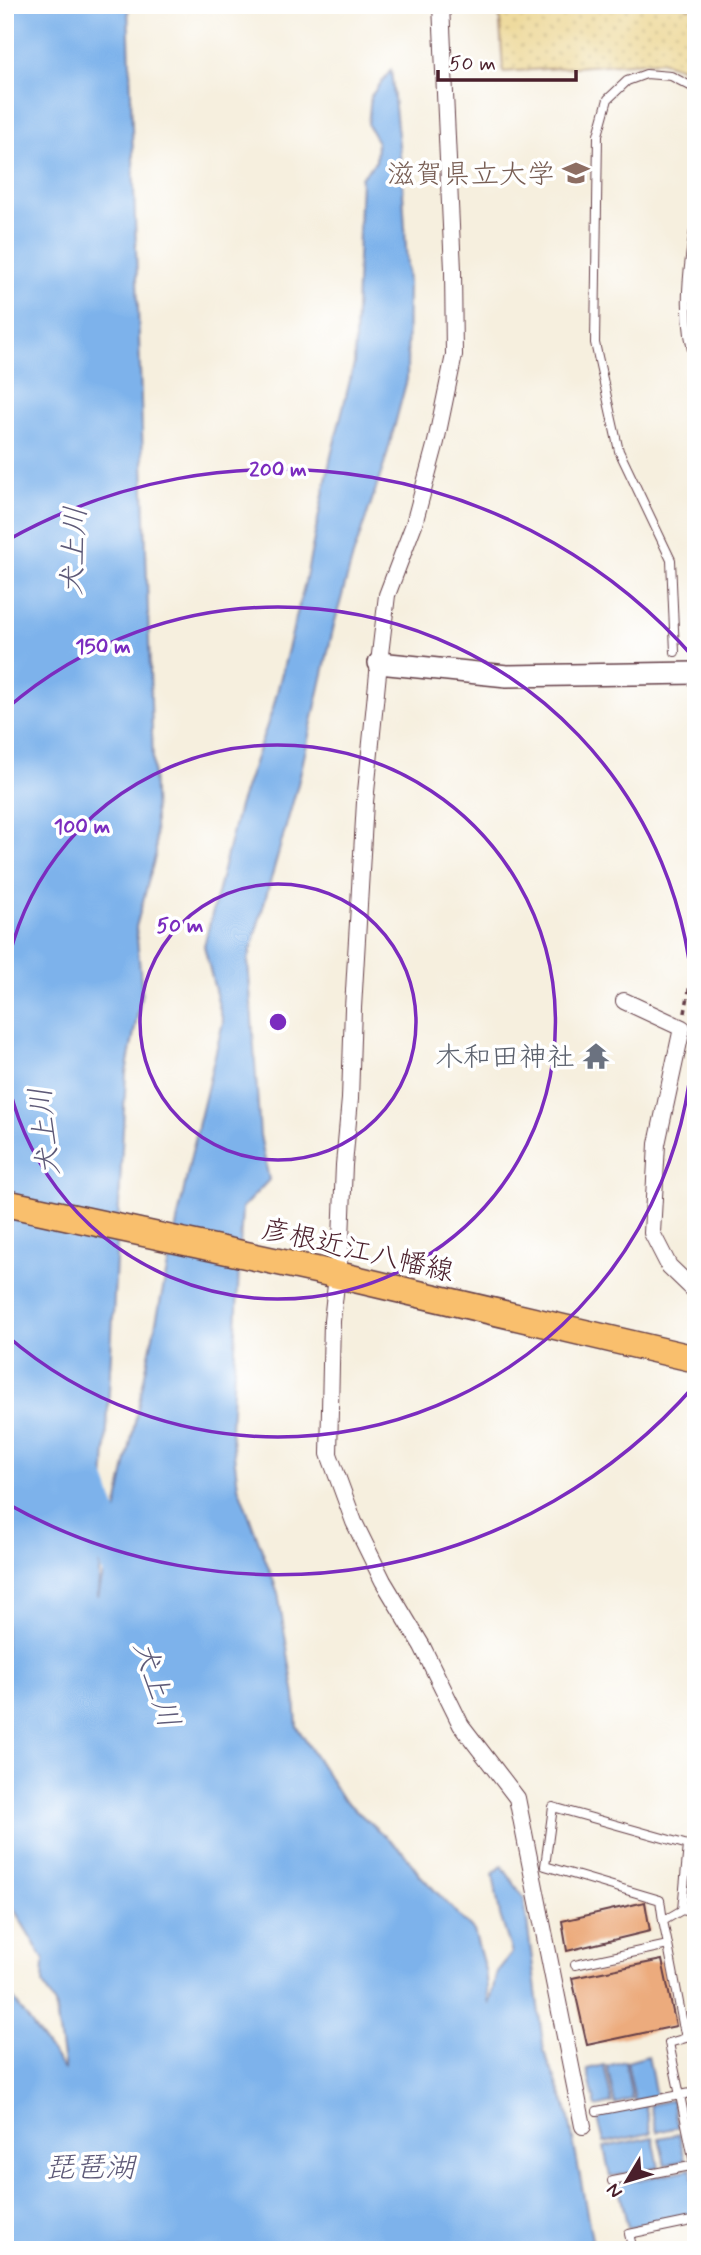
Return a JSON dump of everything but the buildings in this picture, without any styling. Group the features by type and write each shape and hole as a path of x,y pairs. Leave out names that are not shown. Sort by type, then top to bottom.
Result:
{"main road":[{"name":"彦根近江八幡線","path":"5,1203 331,1274 696,1359"}],"street":[{"path":"441,5 453,270 454,355 436,442 414,524 387,595 379,663 365,802 350,1099 331,1274 328,1454 354,1522 383,1581 422,1646 461,1725 517,1798 583,2126"},
{"path":"379,663 507,676 696,673"},
{"path":"624,1001 682,1028 657,1144 652,1233 669,1266 696,1292"}],"lane":[{"path":"675,652 671,560 619,451 595,343 598,135 608,99 627,81 646,74 671,76 696,89"},
{"path":"696,218 689,258 686,306 696,364"},
{"path":"612,2181 695,2167 669,2043 686,2038 660,1900 545,1866 553,1807 688,1844 682,1910"},
{"path":"663,1921 682,1910 696,1913"},
{"path":"575,1965 668,1945"},
{"path":"683,2024 696,2021"},
{"path":"597,2111 696,2092"},
{"path":"633,2250 629,2234 696,2220"}],"path":[{"path":"682,1028 696,951"}],"sand":[{"path":"499,5 696,7 696,73 661,61 503,72"}],"water":[{"name":"琵琶湖","path":"5,5 128,5 156,853 136,927 142,992 126,1073 98,1597 191,1156 223,1022 204,946 239,806 273,708 305,582 331,456 354,364 361,178 376,161 377,141 368,125 371,96 391,70 402,173 408,285 407,379 385,462 353,556 334,625 298,784 248,960 260,1135 269,1180 242,1208 231,1430 238,1486 278,1593 295,1696 297,1727 342,1798 403,1852 420,1875 474,1931 485,1970 489,2005 497,1972 512,1953 500,1915 493,1874 502,1866 524,1898 544,2052 567,2108 594,2250 5,2250 5,1987 65,2071 55,2005 43,1984 44,1960 5,1894"},
{"path":"648,2056 656,2096 635,2101 627,2062"},
{"path":"625,2061 632,2099 615,2104 607,2066"},
{"path":"604,2065 612,2103 596,2107 587,2069"},
{"path":"672,2100 678,2127 657,2132 650,2105"},
{"path":"645,2104 651,2133 604,2143 597,2114"},
{"path":"679,2134 685,2160 665,2165 659,2138"},
{"path":"653,2137 659,2167 610,2177 604,2147"},
{"path":"691,2169 696,2214 628,2228 618,2184"}],"waterway":[{"name":"犬上川","path":"88,1478 124,1586"}],"place":[{"name":"滋賀県立大学","path":"576,173"},
{"name":"木和田神社","path":"596,1056"}]}
